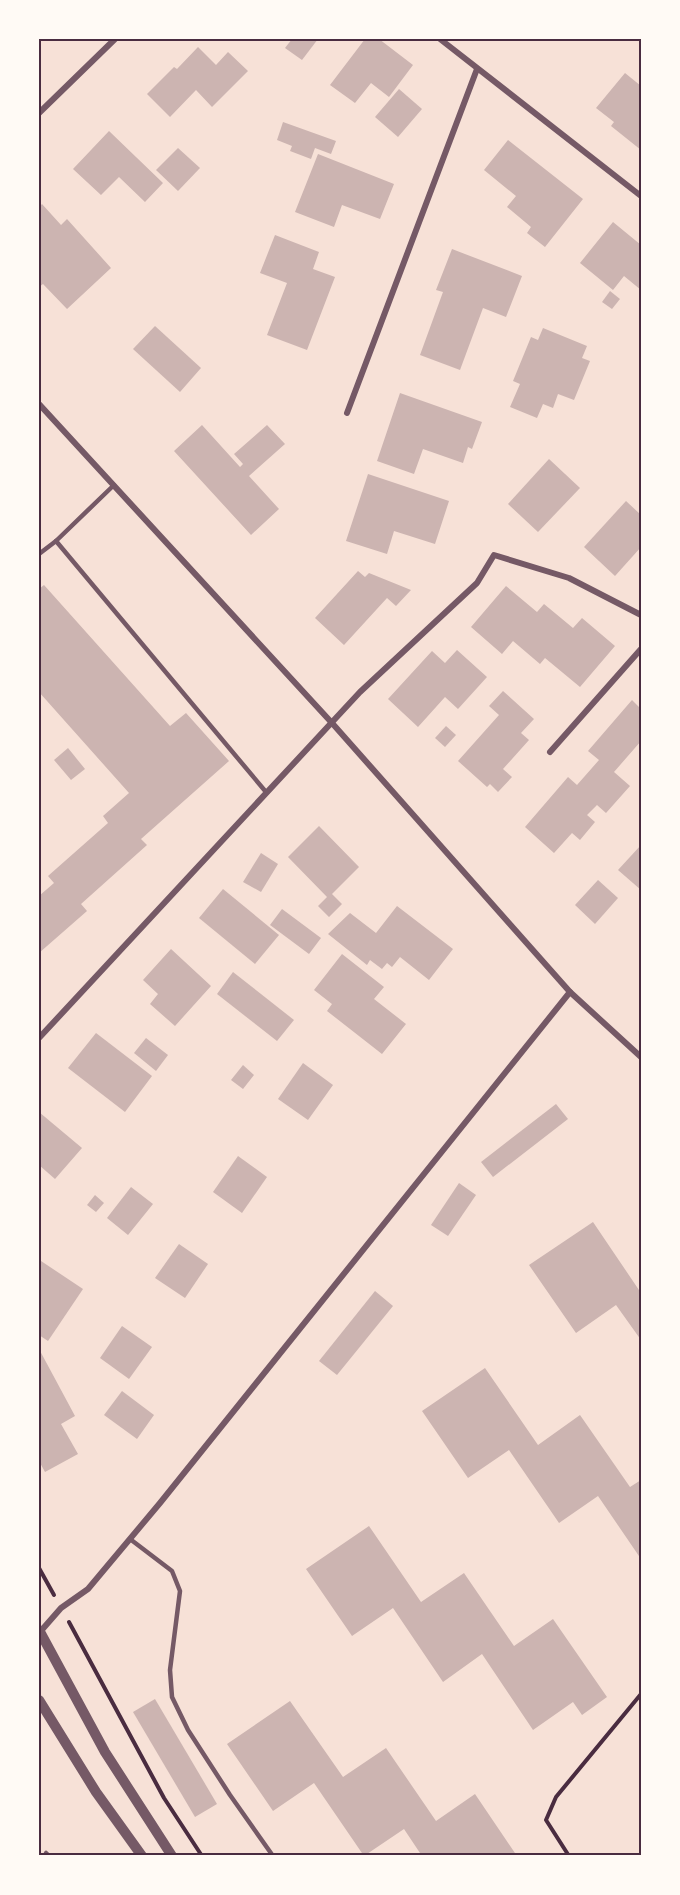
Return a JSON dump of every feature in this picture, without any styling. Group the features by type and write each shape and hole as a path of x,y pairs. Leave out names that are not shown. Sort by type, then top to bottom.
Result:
{"street":[{"path":"39,113 115,39"},
{"path":"440,39 641,196"},
{"path":"347,413 477,69"},
{"path":"39,404 332,723 570,992 641,1057"},
{"path":"39,1038 360,692 477,583 494,555 569,578 641,615"},
{"path":"550,752 641,649"},
{"path":"172,1856 105,1752 39,1632 61,1608 88,1589 130,1539 570,992"},
{"path":"39,1700 96,1792 142,1856"}],"lane":[{"path":"39,554 56,541 114,485"},
{"path":"56,541 266,792"},
{"path":"130,1539 172,1571 180,1591 170,1670 172,1697 188,1730 273,1856"}],"path":[{"path":"39,1568 164,1798 202,1856"},
{"path":"569,1856 546,1820 556,1797 641,1694"}],"building":[{"path":"292,39 318,39 302,60 285,48"},
{"path":"365,39 379,39 413,65 389,97 371,83 355,103 330,85"},
{"path":"198,47 216,65 228,52 248,71 212,107 196,90 170,117 147,94 174,67 177,69"},
{"path":"625,73 641,86 641,150 611,126 614,122 596,108"},
{"path":"399,89 422,109 398,137 375,117"},
{"path":"283,122 336,141 331,154 315,148 311,159 290,151 292,146 277,140"},
{"path":"109,131 163,183 145,202 119,177 101,195 73,169"},
{"path":"508,140 583,199 545,247 527,233 531,227 507,207 516,196 484,170"},
{"path":"178,148 200,168 178,191 156,170"},
{"path":"318,154 394,184 380,219 342,205 334,227 295,212"},
{"path":"42,204 61,225 67,219 111,268 67,309 43,284 39,287 39,207"},
{"path":"613,222 641,245 641,290 624,276 613,290 580,263"},
{"path":"275,235 319,252 313,269 335,277 307,350 267,335 287,283 260,273"},
{"path":"452,249 522,276 506,317 483,308 460,370 420,355 443,292 436,290"},
{"path":"610,291 620,299 612,309 602,302"},
{"path":"155,326 201,368 180,392 133,349"},
{"path":"543,328 587,346 582,358 590,361 574,400 558,394 553,408 543,404 537,418 510,407 520,384 513,381 531,337 538,340"},
{"path":"400,393 482,422 472,449 468,447 463,463 423,449 414,474 377,461"},
{"path":"202,425 240,467 243,464 234,454 267,425 285,444 249,476 279,509 251,535 174,451"},
{"path":"549,459 580,488 538,532 508,504"},
{"path":"368,474 449,501 435,544 394,531 387,554 346,541"},
{"path":"626,501 641,515 641,547 615,576 584,547"},
{"path":"358,571 365,577 369,573 411,590 396,606 387,598 344,645 315,618"},
{"path":"44,585 170,726 186,713 229,761 141,839 147,845 81,904 87,911 39,953 39,896 54,883 48,876 108,823 103,816 129,793 39,692 39,589"},
{"path":"506,586 537,612 544,604 573,628 582,618 615,646 580,687 545,658 540,664 513,641 502,654 471,627"},
{"path":"457,650 487,677 458,709 445,697 418,727 388,699 432,651 445,663"},
{"path":"503,691 534,719 521,733 529,740 503,769 512,777 498,792 490,784 487,787 458,761 499,715 489,706"},
{"path":"632,700 641,709 641,741 614,772 630,786 606,813 597,805 587,815 595,822 580,840 572,833 554,853 525,827 568,777 577,785 599,760 588,751"},
{"path":"446,726 456,735 445,747 435,738"},
{"path":"68,748 85,769 71,780 54,760"},
{"path":"319,826 359,867 332,894 342,904 329,917 318,906 327,897 288,857"},
{"path":"641,845 641,890 618,870"},
{"path":"261,853 278,864 261,892 243,882"},
{"path":"598,880 618,898 595,924 575,905"},
{"path":"223,889 279,935 255,964 199,918"},
{"path":"397,906 453,949 429,980 400,957 392,967 387,963 382,969 370,960 367,965 328,934 350,913 376,933"},
{"path":"282,909 321,938 309,954 270,925"},
{"path":"171,949 211,986 175,1026 150,1004 158,994 143,980"},
{"path":"342,954 384,987 374,999 406,1024 382,1054 327,1011 332,1004 314,990"},
{"path":"233,972 294,1020 277,1041 217,994"},
{"path":"96,1033 152,1076 125,1112 68,1068"},
{"path":"146,1038 168,1055 156,1071 134,1053"},
{"path":"303,1063 333,1085 308,1120 278,1099"},
{"path":"243,1065 254,1075 243,1089 231,1080"},
{"path":"556,1104 568,1119 493,1177 481,1162"},
{"path":"39,1112 82,1148 55,1179 39,1165"},
{"path":"238,1156 267,1177 242,1213 213,1192"},
{"path":"459,1183 476,1195 448,1236 431,1225"},
{"path":"131,1187 153,1204 128,1235 107,1218"},
{"path":"95,1195 104,1203 96,1212 87,1205"},
{"path":"593,1222 641,1293 641,1340 616,1305 576,1333 529,1265"},
{"path":"179,1244 208,1264 185,1298 155,1278"},
{"path":"41,1261 83,1289 48,1341 39,1335 39,1265"},
{"path":"375,1291 393,1306 337,1375 319,1361"},
{"path":"122,1326 152,1347 129,1379 100,1358"},
{"path":"39,1349 75,1416 61,1424 78,1454 45,1472 39,1461"},
{"path":"485,1368 538,1445 580,1415 630,1487 641,1480 641,1559 598,1496 559,1523 509,1450 468,1478 422,1411"},
{"path":"122,1391 154,1415 137,1439 104,1415"},
{"path":"369,1526 421,1602 464,1573 514,1646 553,1619 607,1697 582,1715 573,1702 533,1730 482,1654 443,1682 393,1608 352,1636 306,1569"},
{"path":"155,1699 217,1804 195,1817 133,1712"},
{"path":"290,1701 343,1777 386,1748 436,1821 475,1794 517,1856 422,1856 404,1829 364,1856 314,1783 273,1811 227,1744"}]}
